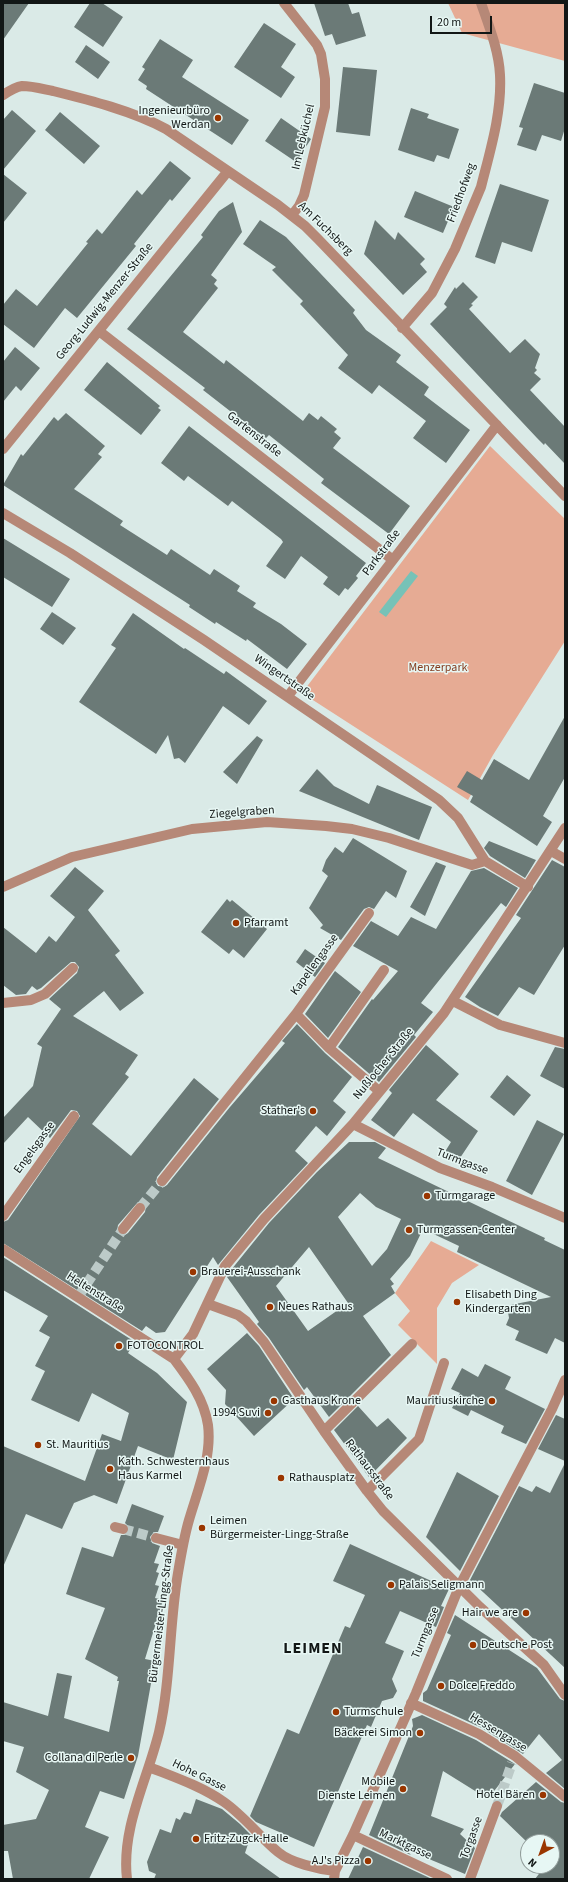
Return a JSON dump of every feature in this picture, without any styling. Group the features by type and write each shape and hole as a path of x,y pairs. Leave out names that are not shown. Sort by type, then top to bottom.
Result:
{"street":[{"name":"Im Lebküchel","path":"284,3 319,49 326,92 323,117 304,195 299,206 292,215"},
{"name":"Friedhofweg","path":"402,328 432,293 456,249 481,187 497,121 500,75 496,51 481,3"},
{"name":"Am Fuchsberg","path":"3,95 15,88 29,87 69,95 160,126 292,215 318,239 565,496"},
{"name":"Georg-Ludwig-Menzer-Straße","path":"3,449 228,171"},
{"name":"Gartenstraße","path":"99,331 393,560"},
{"name":"Parkstraße","path":"288,696 497,426"},
{"name":"Wingertstraße","path":"3,513 70,553 288,696 451,810 465,827 485,861 528,887"},
{"name":"Ziegelgraben","path":"3,886 72,857 185,831 260,823 326,826 352,829 389,838 472,866 485,861"},
{"name":"Nußlocher Straße","path":"208,1304 226,1266 264,1219 353,1124 453,1001 565,828"},
{"path":"551,851 565,859"},
{"name":"Kapellengasse","path":"369,913 296,1014 329,1048 379,1091"},
{"path":"3,1003 31,1000 45,994 73,968"},
{"path":"329,1048 384,970"},
{"path":"453,1001 500,1025 565,1042"},
{"path":"162,1181 296,1014"},
{"name":"Engelsgasse","path":"3,1216 74,1116"},
{"name":"Turmgasse","path":"353,1124 440,1168 492,1187 565,1218"},
{"path":"123,1229 140,1208"},
{"name":"Heltenstraße","path":"3,1249 174,1359"},
{"path":"174,1359 193,1334 208,1304"},
{"name":"Rathausstraße","path":"208,1304 238,1315 246,1321 264,1342 367,1492 401,1529 459,1587 544,1665 565,1695"},
{"path":"324,1431 412,1344"},
{"name":"Bürgermeister-Lingg-Straße","path":"127,1879 126,1862 132,1817 149,1767 163,1708 176,1583 183,1545 207,1457 208,1426 205,1412 198,1395 174,1359"},
{"path":"367,1492 419,1439 444,1363"},
{"name":"Turmgasse","path":"335,1875 412,1703 459,1587 552,1409 565,1380"},
{"path":"156,1538 183,1545"},
{"name":"Hessengasse","path":"412,1703 479,1734 565,1797"},
{"name":"Hohe Gasse","path":"149,1767 186,1781 224,1802 239,1814 279,1854 314,1869 335,1875"},
{"name":"Torgasse","path":"470,1879 497,1806"},
{"name":"Marktgasse","path":"353,1835 447,1879"}],"green space":[{"path":"448,3 565,3 565,61 462,33"},
{"name":"Menzerpark","path":"490,446 565,519 565,641 493,755 468,800 302,693"},
{"path":"431,1241 479,1265 452,1283 437,1308 437,1364 398,1325 410,1311 395,1293"}],"shaded area":[{"path":"411,571 418,576 386,617 379,612"}],"building":[{"path":"3,3 29,3 3,40"},
{"path":"90,3 102,3 123,17 103,47 74,27"},
{"path":"314,3 348,3 352,14 359,12 366,36 336,45 332,34 325,36"},
{"path":"264,23 296,44 281,67 295,77 281,98 234,67"},
{"path":"160,39 193,60 182,77 249,120 232,145 146,89 147,86 138,80 145,69 142,67"},
{"path":"86,45 110,62 98,79 75,62"},
{"path":"343,67 377,70 370,136 336,132"},
{"path":"534,83 565,93 565,128 561,141 542,135 536,151 517,145 523,128 519,127"},
{"path":"411,108 429,114 427,118 459,129 449,159 437,155 434,162 398,150"},
{"path":"12,110 36,131 3,170 3,120"},
{"path":"60,112 100,146 84,164 45,130"},
{"path":"281,118 311,139 296,162 265,141"},
{"path":"170,161 191,178 172,201 170,199 134,244 136,246 77,318 65,308 34,348 3,324 3,305 16,289 37,306 88,243 86,242 97,229 102,234 137,190 142,195"},
{"path":"3,174 27,193 3,223"},
{"path":"500,184 549,200 532,252 502,242 495,264 475,257"},
{"path":"415,191 454,207 443,233 404,217"},
{"path":"233,202 242,232 211,275 217,280 214,284 218,288 183,332 224,364 226,360 303,421 309,413 318,420 321,416 337,429 334,432 341,438 333,448 410,506 389,534 321,483 324,479 269,435 266,438 203,390 205,388 127,329 203,237 201,235 219,211"},
{"path":"260,220 286,237 355,310 353,313 366,330 401,355 396,362 429,387 424,395 470,430 446,463 413,438 426,421 379,385 372,394 338,368 348,355 300,304 303,301 272,270 276,267 243,244"},
{"path":"375,220 395,240 398,232 425,259 420,264 427,272 403,295 364,254"},
{"path":"463,282 478,297 471,304 473,305 469,309 510,353 525,339 540,354 535,368 537,370 534,373 541,379 530,390 565,427 565,464 545,443 544,445 537,438 430,324 447,307 444,304 455,287 456,289"},
{"path":"15,347 40,368 21,391 16,386 3,402 3,362"},
{"path":"107,362 160,406 158,408 161,410 141,435 84,390"},
{"path":"66,413 105,446 98,454 102,457 74,489 123,521 120,525 167,555 171,549 210,575 214,569 240,586 237,591 256,603 253,607 281,624 307,644 287,669 247,639 246,641 216,622 215,624 189,607 190,605 3,485 21,454 23,456 54,417 58,421"},
{"path":"189,426 366,563 356,576 358,578 348,590 345,588 339,596 323,584 328,577 301,556 285,579 266,566 283,542 281,539 232,501 228,506 188,476 184,481 161,463"},
{"path":"3,538 70,579 52,607 3,577"},
{"path":"52,612 76,628 63,645 40,629"},
{"path":"133,613 184,649 185,648 224,674 226,671 267,701 249,725 223,706 185,763 179,758 174,759 168,735 156,754 79,702 116,648 111,645"},
{"path":"565,716 565,777 543,816 552,822 537,846 470,802 473,796 457,787 467,771 482,780 494,759 529,780"},
{"path":"257,736 263,740 237,784 223,772"},
{"path":"317,769 334,786 369,804 377,785 432,807 419,840 299,791"},
{"path":"353,838 407,871 396,898 386,891 374,909 369,907 364,909 341,940 320,928 323,925 309,908 328,876 322,871 326,860 335,847 343,853"},
{"path":"489,841 536,860 525,878 490,856 484,848"},
{"path":"552,860 565,867 565,945 534,995 519,987 498,1016 465,997 521,918 516,915"},
{"path":"436,862 446,866 425,916 410,907"},
{"path":"75,867 104,891 88,910 120,951 115,955 144,993 120,1011 104,991 73,1016 138,1055 125,1074 129,1077 92,1124 131,1156 194,1078 219,1099 157,1177 156,1183 158,1186 164,1187 167,1185 230,1107 285,1043 282,1041 297,1024 325,1053 352,1077 333,1101 346,1112 327,1136 316,1126 295,1151 308,1163 259,1215 218,1265 213,1257 165,1332 156,1333 146,1326 142,1331 3,1243 3,1222 8,1220 80,1116 77,1111 71,1110 50,1138 28,1117 3,1144 3,1118 33,1086 42,1047 37,1044 61,1009 49,999 77,973 79,967 75,962 71,962 41,988 37,990 32,986 26,994 16,995 3,985 3,927 36,953 49,936 56,942 75,917 50,896","holes":["138,1202 144,1203 146,1206 145,1212 128,1233 125,1235 119,1234 117,1231 118,1225"]},
{"path":"484,868 518,888 506,907 501,903 421,1003 433,1012 414,1035 416,1037 379,1082 338,1047 372,999 373,1000 398,971 353,946 371,921 398,936 411,917 436,929 471,871"},
{"name":"Pfarramt","path":"227,899 230,902 232,900 267,929 244,958 233,949 229,954 201,932"},
{"path":"305,949 325,963 315,977 296,962"},
{"path":"335,971 361,992 328,1038 305,1014"},
{"path":"426,1045 459,1074 436,1100 478,1131 456,1164 443,1155 451,1142 413,1113 394,1137 371,1120 392,1093 389,1090"},
{"path":"555,1047 565,1049 565,1089 540,1076"},
{"path":"507,1075 531,1095 514,1116 490,1097"},
{"path":"537,1120 564,1134 532,1195 506,1181"},
{"path":"349,1142 375,1142 386,1148 378,1158 545,1238 544,1240 565,1250 565,1343 555,1338 547,1354 515,1340 519,1331 506,1325 509,1318 508,1312 510,1305 551,1297 457,1252 459,1246 423,1229 410,1256 390,1279 394,1284 391,1286 395,1293 363,1316 391,1355 329,1417 307,1387 304,1390 269,1338 257,1324 259,1322 227,1277 269,1223 317,1172","holes":["360,1193 376,1207 401,1219 387,1249 372,1266 338,1217","309,1247 348,1303 308,1331 276,1286"]},
{"path":"3,1257 135,1342 128,1353 157,1373 187,1402 173,1460 138,1446 117,1504 94,1495 74,1503 62,1529 26,1514 3,1567 3,1446 85,1481 102,1434 121,1441 129,1413 92,1393 79,1422 31,1400 45,1371 35,1366 50,1337 39,1331 48,1316 3,1290"},
{"path":"247,1333 259,1346 294,1399 254,1436 225,1404 226,1390 207,1369"},
{"name":"Mauritiuskirche","path":"485,1364 511,1377 505,1389 545,1409 526,1444 501,1433 504,1426 471,1410 468,1416 452,1408 460,1393 451,1389 462,1368 478,1377"},
{"path":"358,1406 377,1427 388,1418 407,1438 369,1477 334,1430"},
{"path":"556,1415 565,1419 565,1461 538,1449"},
{"path":"565,1463 565,1668 470,1580 519,1486 532,1492 536,1486 550,1493"},
{"path":"457,1472 499,1496 460,1571 426,1537"},
{"path":"132,1504 164,1516 158,1532 154,1532 150,1537 152,1543 160,1546 154,1563 159,1564 156,1572 159,1573 155,1585 159,1586 155,1598 163,1600 145,1659 155,1661 138,1756 124,1799 100,1791 85,1827 109,1837 89,1879 13,1879 8,1851 3,1851 3,1825 36,1819 49,1790 16,1772 24,1747 3,1741 3,1702 48,1716 57,1673 72,1676 64,1718 109,1732 119,1681 117,1681 118,1677 85,1659 105,1608 66,1594 82,1547 113,1557 121,1535 125,1535 129,1531 129,1527 125,1523"},
{"name":"Turmschule","path":"350,1544 449,1589 441,1606 444,1607 436,1627 400,1611 385,1643 404,1651 392,1679 397,1691 393,1698 382,1701 371,1727 367,1725 314,1847 256,1822 250,1816 287,1729 299,1734 345,1626 350,1628 365,1595 333,1581"},
{"path":"455,1615 537,1668 560,1699 565,1701 565,1789 546,1773 562,1760 539,1734 523,1754 482,1728 423,1701 423,1693 427,1690 451,1635 447,1633"},
{"path":"422,1715 476,1740 515,1764 488,1799 443,1771 431,1816 464,1829 460,1834 475,1848 465,1874 405,1849 411,1855 369,1835 413,1726 412,1719"},
{"path":"536,1782 561,1802 565,1803 565,1879 535,1879 539,1874 560,1874 560,1834 520,1834 520,1835 500,1816 502,1812"},
{"name":"Fritz-Zugck-Halle","path":"196,1799 222,1809 240,1824 251,1835 245,1853 281,1879 154,1879 156,1874 149,1871 147,1862 160,1829 171,1833 176,1818 180,1820 184,1812 191,1814"},
{"path":"363,1847 432,1879 348,1879"}],"tunnel":[{"path":"140,1208 162,1181"},
{"path":"78,1297 123,1229"},
{"path":"123,1529 156,1538"},
{"path":"497,1806 512,1763"}],"place":[{"name":"Ingenieurbüro Werdan","path":"218,118"},
{"name":"Pfarramt","path":"236,923"},
{"name":"Stather's","path":"313,1111"},
{"name":"Turmgarage","path":"427,1196"},
{"name":"Turmgassen-Center","path":"409,1230"},
{"name":"Brauerei-Ausschank","path":"193,1272"},
{"name":"Elisabeth Ding Kindergarten","path":"457,1302"},
{"name":"Neues Rathaus","path":"270,1307"},
{"name":"FOTOCONTROL","path":"119,1346"},
{"name":"Gasthaus Krone","path":"274,1401"},
{"name":"Mauritiuskirche","path":"492,1401"},
{"name":"1994 Suvi","path":"268,1413"},
{"name":"St. Mauritius","path":"38,1445"},
{"name":"Kath. Schwesternhaus Haus Karmel","path":"110,1469"},
{"name":"Rathausplatz","path":"281,1478"},
{"name":"Leimen Bürgermeister-Lingg-Straße","path":"202,1528"},
{"name":"Palais Seligmann","path":"391,1585"},
{"name":"Hair we are","path":"526,1613"},
{"name":"Deutsche Post","path":"473,1645"},
{"name":"Dolce Freddo","path":"441,1686"},
{"name":"Turmschule","path":"336,1712"},
{"name":"Bäckerei Simon","path":"420,1733"},
{"name":"Collana di Perle","path":"131,1758"},
{"name":"Mobile Dienste Leimen","path":"403,1789"},
{"name":"Hotel Bären","path":"543,1795"},
{"name":"Fritz-Zugck-Halle","path":"196,1839"},
{"name":"AJ's Pizza","path":"368,1861"}],"district":[{"name":"LEIMEN","path":"313,1649"}]}
